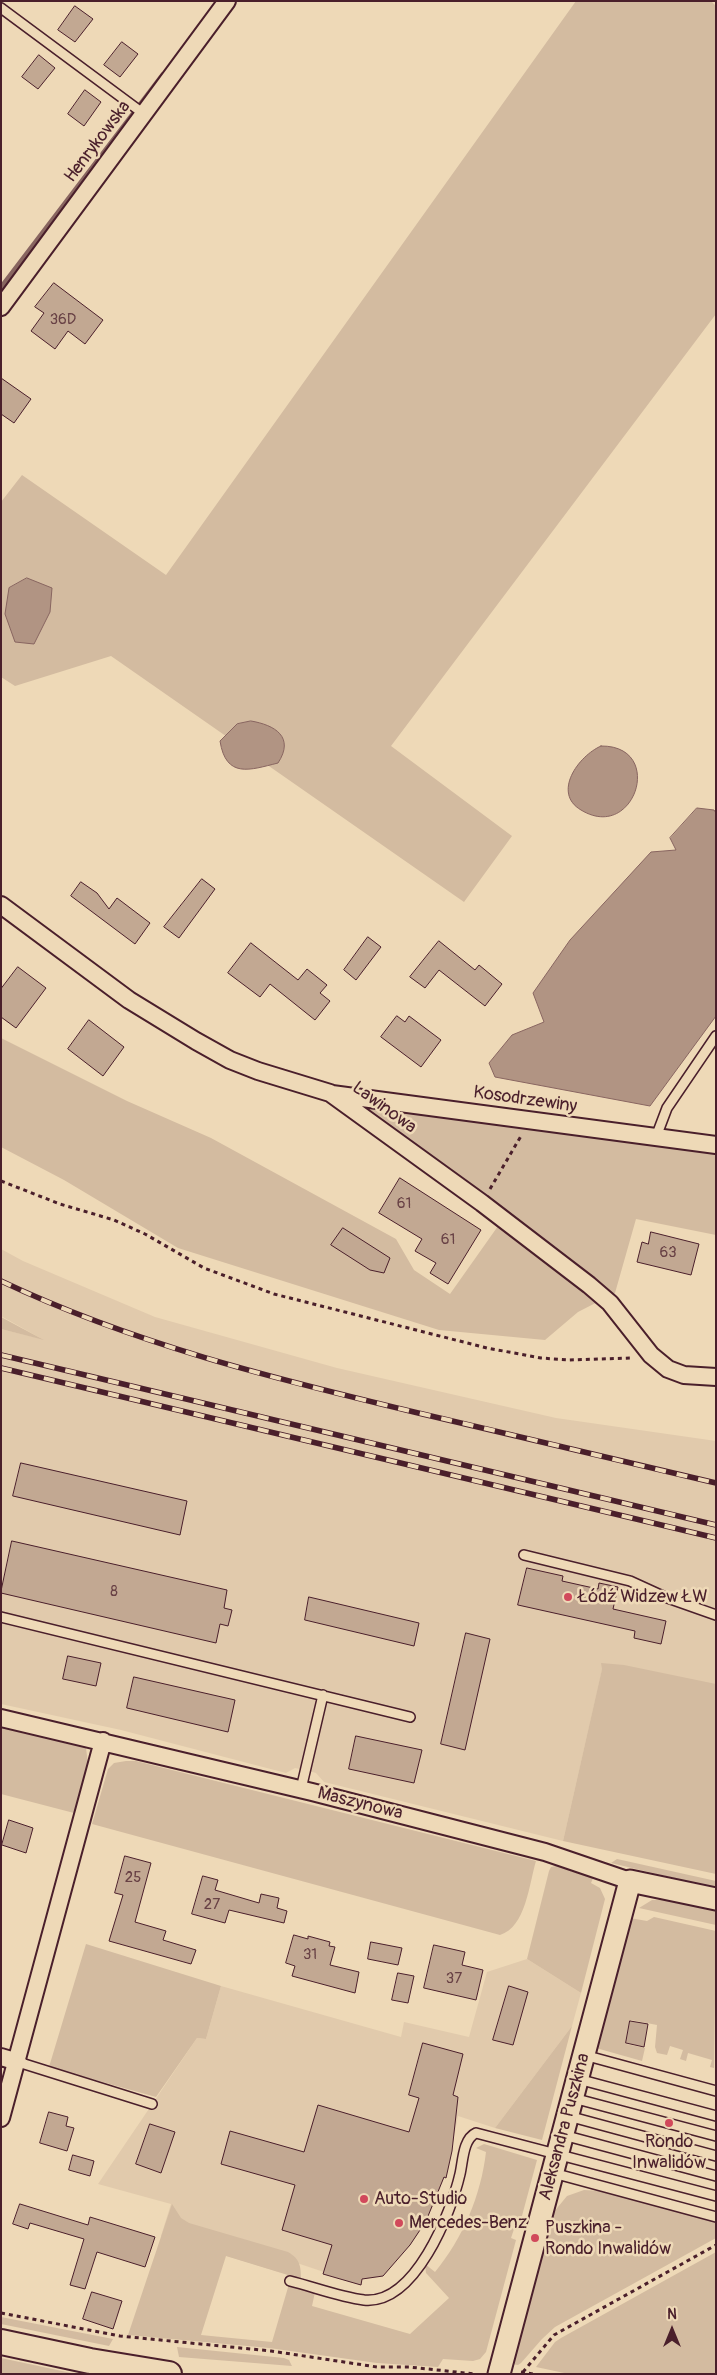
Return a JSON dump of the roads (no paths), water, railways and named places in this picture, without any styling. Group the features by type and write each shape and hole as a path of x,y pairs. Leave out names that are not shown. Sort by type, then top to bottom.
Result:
{"main road":[{"path":"1,2342 90,2361 169,2374"}],"street":[{"name":"Henrykowska","path":"1,306 139,111 227,1"},
{"name":"Lawinowa","path":"1,905 129,1000 196,1041 230,1060 330,1094 482,1203 589,1285 610,1303 651,1355 668,1369 684,1375 716,1376"},
{"name":"Kosodrzewiny","path":"330,1094 716,1145"},
{"name":"Maszynowa","path":"1,1718 301,1789 545,1852 630,1880 716,1899"},
{"path":"1,2118 18,2062 102,1741"},
{"name":"Aleksandra Puszkina","path":"499,2374 630,1880"},
{"path":"1,2056 18,2062"}],"lane":[{"path":"1,8 139,111"},
{"path":"656,1137 671,1100 716,1036"},
{"path":"524,1555 630,1581 664,1598 716,1614"},
{"path":"1,1617 410,1716"},
{"path":"301,1789 323,1695"},
{"path":"584,2055 716,2091"},
{"path":"18,2062 152,2104"},
{"path":"290,2281 364,2300 378,2299 398,2290 421,2263 436,2239 451,2206 468,2140 476,2132 716,2116"},
{"path":"565,2126 716,2136"},
{"path":"565,2126 716,2156"},
{"path":"565,2126 716,2176"},
{"path":"565,2126 716,2196"},
{"path":"565,2126 716,2216"}],"waterway":[{"path":"1,288 163,75"}],"railway":[{"path":"1,1281 102,1323 153,1341 256,1372 414,1412 716,1483"},
{"path":"1,1355 716,1525"},
{"path":"1,1368 716,1538"}],"place":[{"name":"Łódź Widzew ŁW","path":"568,1597"},
{"name":"Rondo Inwalidów","path":"669,2123"},
{"name":"Auto-Studio","path":"364,2199"},
{"name":"Mercedes-Benz","path":"399,2223"},
{"name":"Puszkina - Rondo Inwalidów","path":"535,2238"}]}
